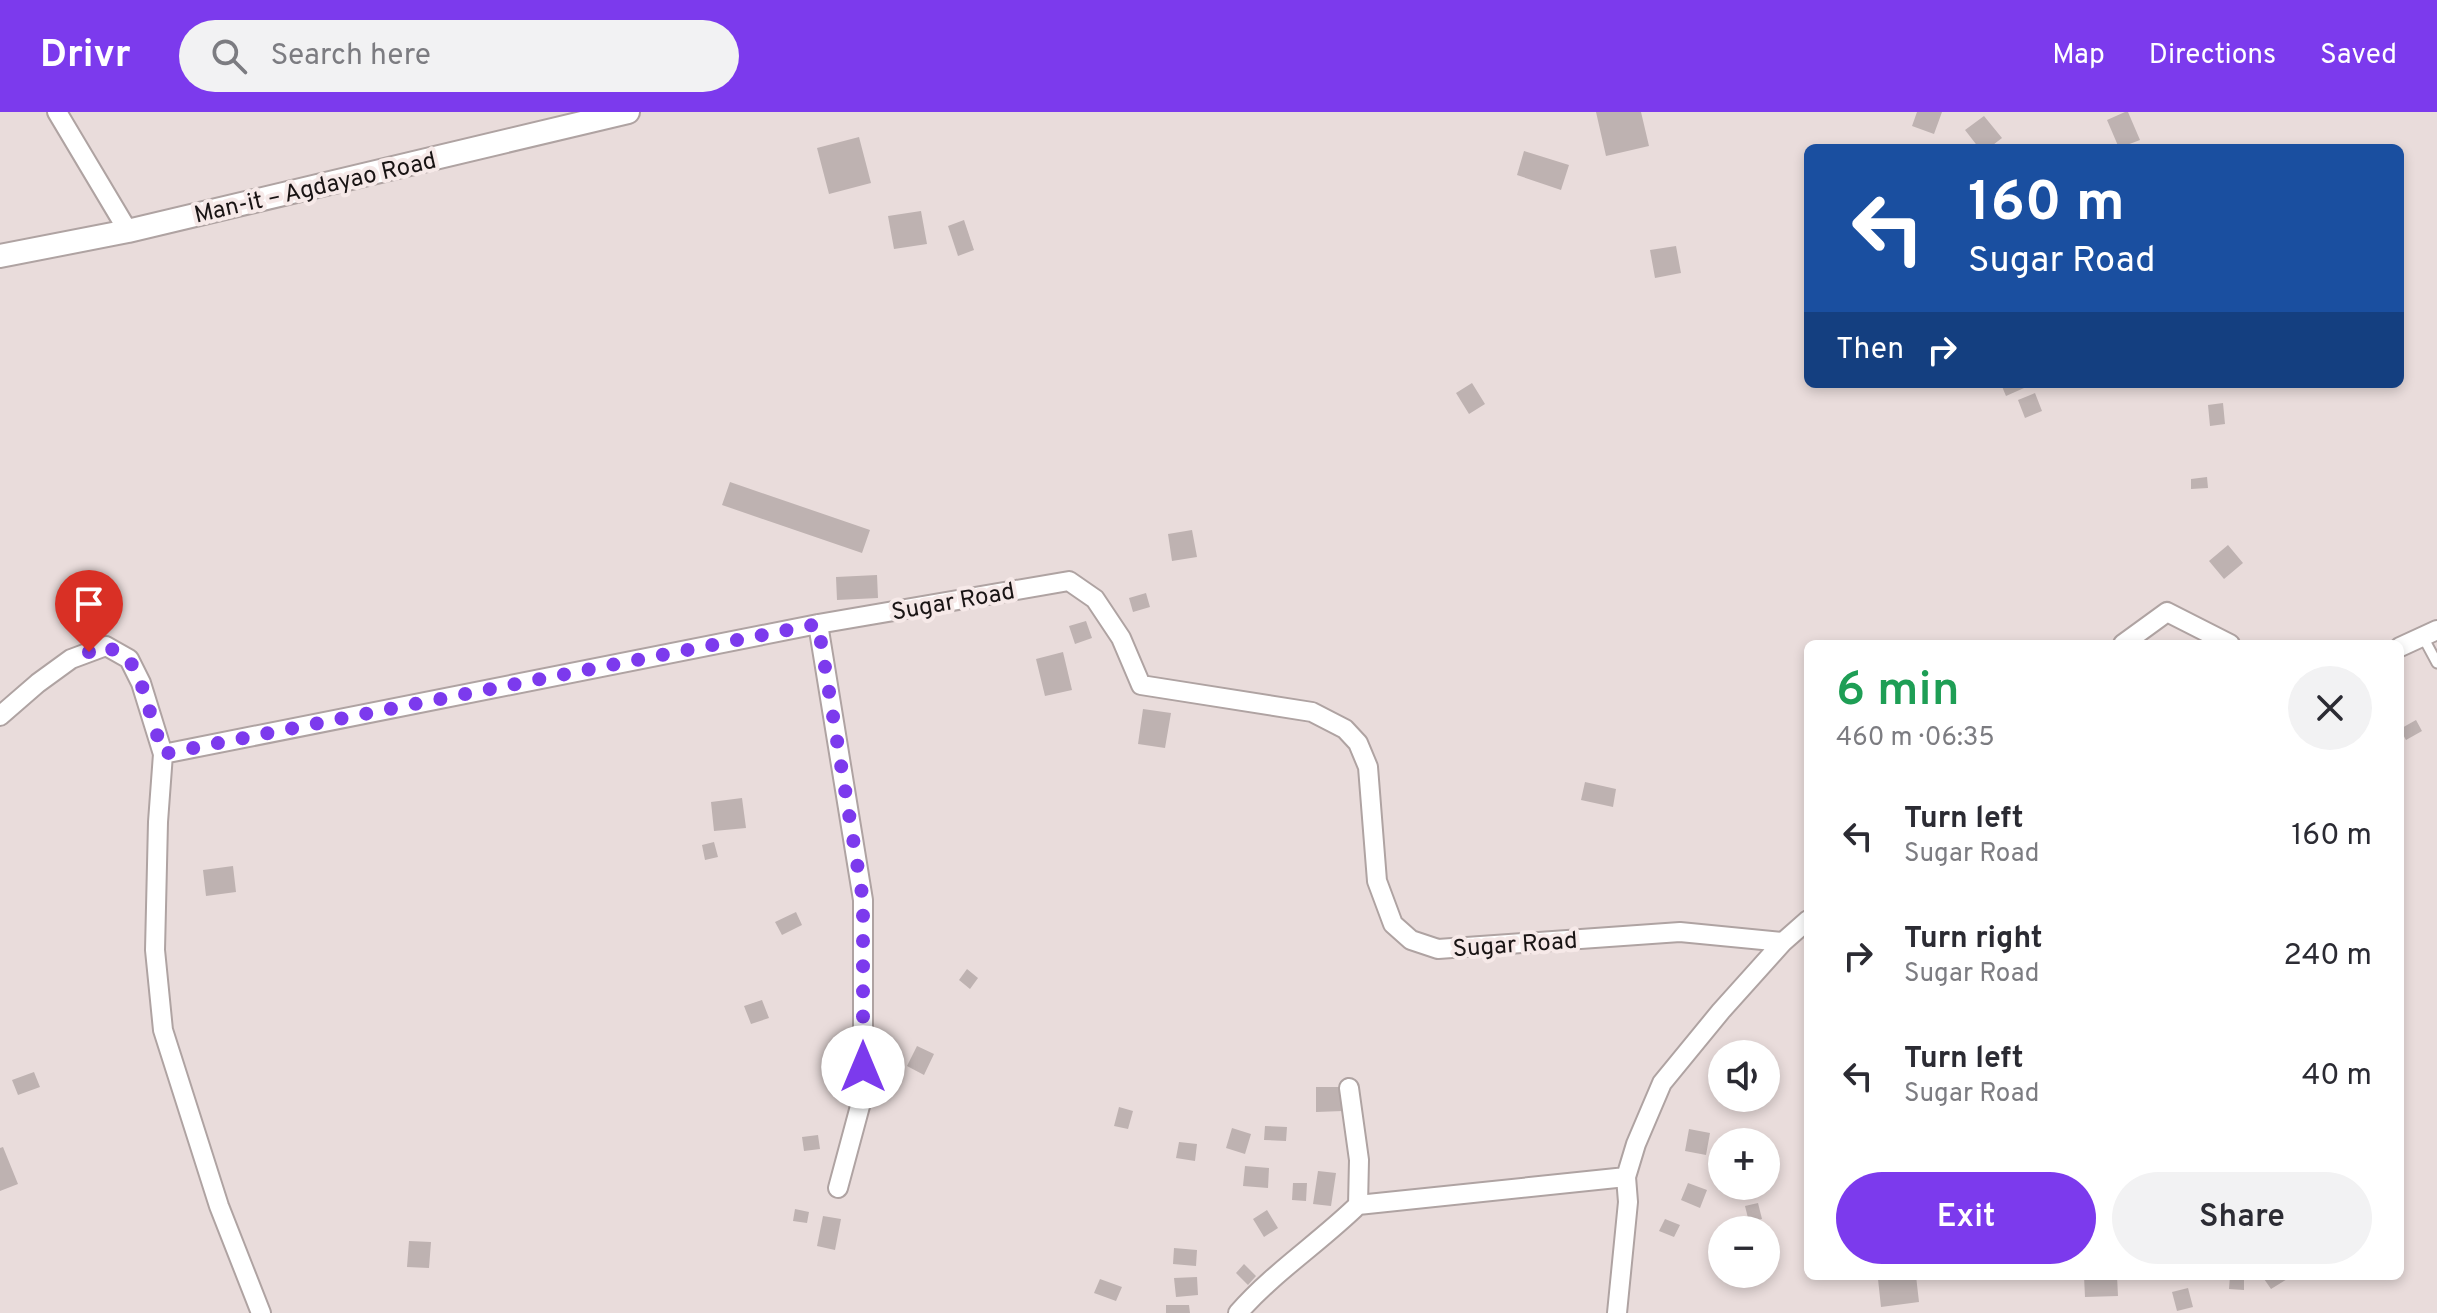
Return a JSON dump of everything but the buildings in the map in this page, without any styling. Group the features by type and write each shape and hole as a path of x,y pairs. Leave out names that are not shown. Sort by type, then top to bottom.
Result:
{"street":[{"path":"57,112 128,231"},
{"name":"Man-it – Agdayao Road","path":"0,256 128,231 628,112"},
{"name":"Sugar Road","path":"163,754 818,624 1069,581 1095,599 1121,638 1141,685 1312,712 1345,729 1358,743 1368,767 1377,881 1393,924 1411,940 1438,949 1680,932 1783,942"},
{"path":"2128,640 2167,612 2222,640"},
{"path":"818,624 863,900 863,1095 838,1188"},
{"path":"2404,645 2430,633"},
{"path":"0,716 71,659 106,646 129,659 141,683 163,754 155,950 163,1030 219,1206 261,1313"},
{"path":"1617,1313 1628,1202 1626,1177 1636,1144 1662,1083 1721,1011 1783,942 1804,924"},
{"path":"1349,1088 1359,1160 1358,1205"},
{"path":"1238,1313 1261,1287 1332,1231 1358,1205 1626,1177"}],"lane":[{"path":"2430,633 2437,663"}],"route":[{"path":"89,652 106,646 129,659 141,683 163,754 818,624 863,900 863,1067"}]}
